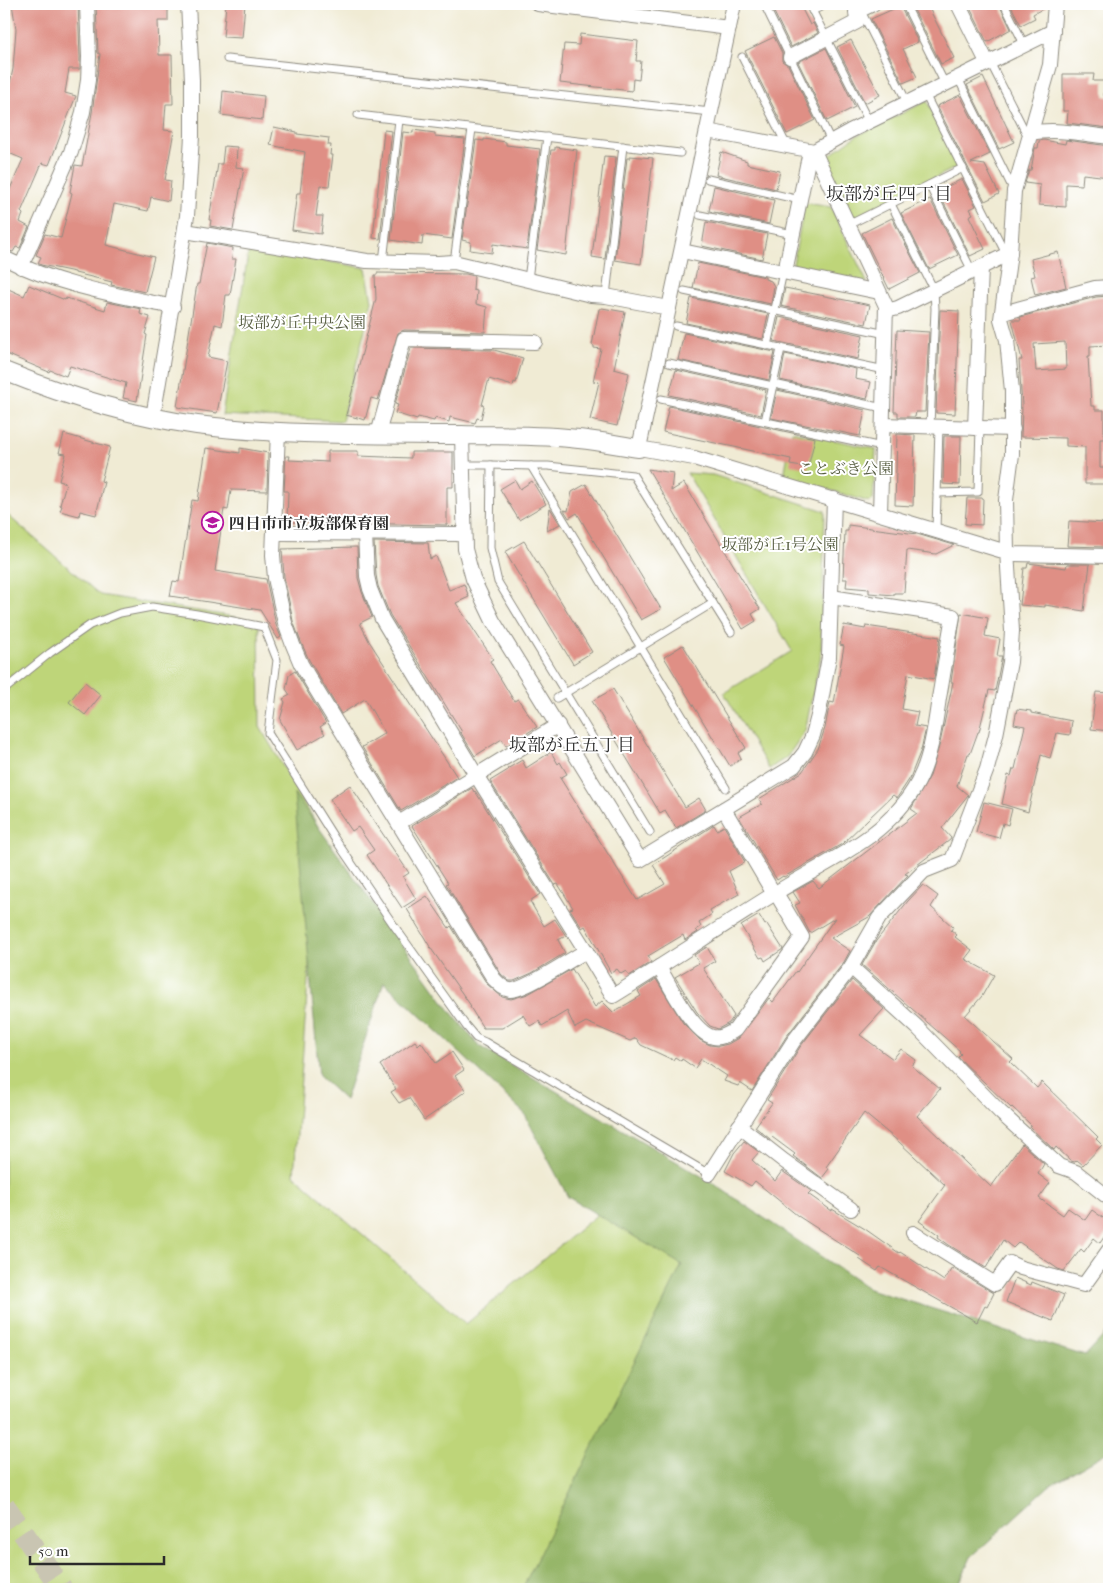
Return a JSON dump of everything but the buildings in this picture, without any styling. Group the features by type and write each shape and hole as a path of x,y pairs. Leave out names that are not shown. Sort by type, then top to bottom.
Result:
{"street":[{"path":"21,267 71,152 83,112 88,72 89,36 87,4"},
{"path":"153,418 185,231 192,136 192,80 188,4"},
{"path":"538,4 619,8 728,28"},
{"path":"639,448 734,4"},
{"path":"958,4 989,62"},
{"path":"790,57 857,22 856,12 864,6"},
{"path":"709,1174 793,1042 851,967 879,918 924,871 952,860 987,769 998,726 1010,662 1012,631 1006,500 1013,429 1009,351 1001,319 1014,190 1050,65 1053,31 1052,8"},
{"path":"707,131 812,151 951,80 1053,31"},
{"path":"1029,135 1042,131 1109,137"},
{"path":"784,272 812,151"},
{"path":"812,151 879,292 886,311 880,513"},
{"path":"185,231 367,261 454,262 591,295 669,308"},
{"path":"682,251 879,292"},
{"path":"886,311 898,308 1008,253"},
{"path":"4,258 43,276 108,294 173,307"},
{"path":"977,269 977,428"},
{"path":"1003,313 1095,288 1109,287"},
{"path":"378,434 404,339 535,342"},
{"path":"4,371 69,395 109,407 153,418 196,425 278,431 529,436 579,439 639,448 694,458 1013,554 1109,556"},
{"path":"883,425 1013,429"},
{"path":"278,431 273,555 279,602 301,664 494,979 503,988 516,990 586,950"},
{"path":"462,435 464,534 468,564 482,600 493,621 640,860 794,766 805,752 814,735 830,657 834,499"},
{"path":"274,534 464,534"},
{"path":"365,534 367,576 382,619 613,996 853,847 880,828 906,802 922,774 934,732 953,616 832,597"},
{"path":"399,823 558,726"},
{"path":"659,967 698,1028 712,1037 720,1038 735,1030 802,937 724,809"},
{"path":"851,967 917,1027 1000,1112 1059,1166 1076,1172 1109,1198"},
{"path":"739,1126 851,1209"},
{"path":"913,1233 995,1284 1010,1263 1021,1268 1084,1285 1109,1250"}],"lane":[{"path":"764,4 831,142"},
{"path":"809,4 869,122"},
{"path":"812,11 827,4"},
{"path":"905,4 1014,190"},
{"path":"1004,4 1024,44"},
{"path":"864,6 907,102"},
{"path":"742,57 788,146"},
{"path":"227,59 711,112"},
{"path":"989,62 1029,135"},
{"path":"925,94 1008,253"},
{"path":"358,115 680,153"},
{"path":"383,262 399,120"},
{"path":"454,262 472,128"},
{"path":"528,279 547,137"},
{"path":"606,296 624,146"},
{"path":"848,225 963,168"},
{"path":"708,180 800,200"},
{"path":"929,185 977,269"},
{"path":"891,204 934,290 936,530"},
{"path":"700,215 793,234"},
{"path":"767,346 784,272"},
{"path":"684,291 886,334"},
{"path":"676,326 884,370"},
{"path":"765,421 781,349"},
{"path":"669,362 883,408"},
{"path":"661,399 882,447"},
{"path":"937,493 978,492 977,428"},
{"path":"463,465 548,466 633,475 731,632"},
{"path":"491,466 490,548 498,582 650,832"},
{"path":"531,466 726,788"},
{"path":"557,698 713,603"},
{"path":"4,690 50,653 90,625 120,613 152,607 264,627 277,660 268,733 335,839 389,919 466,1026 476,1038 494,1046 709,1174"}],"green space":[{"path":"927,101 959,166 852,219 825,161 827,157 856,136"},
{"path":"805,203 831,207 867,282 862,284 792,269"},
{"name":"坂部が丘中央公園","path":"249,248 366,268 372,301 342,421 222,415"},
{"name":"ことぶき公園","path":"792,431 876,449 873,500 869,502 784,476"},
{"name":"坂部が丘1号公園","path":"687,473 713,475 825,511 821,655 805,731 787,757 769,769 724,693 792,651"},
{"path":"4,512 100,595 259,621 260,727 319,828 294,1175 466,1324 611,1203 690,1259 542,1589 4,1589"},
{"path":"294,793 451,1012 479,1046 708,1180 869,1289 1085,1356 1109,1330 1109,1451 1049,1486 971,1557 957,1589 522,1589 682,1265 568,1197 524,1113 384,982 345,1100 319,1076"}],"tunnel":[{"path":"4,1505 62,1589"}],"place":[{"name":"四日市市立坂部保育園","path":"213,523"}],"district":[{"name":"坂部が丘四丁目","path":"889,194"},
{"name":"坂部が丘五丁目","path":"572,745"}]}
